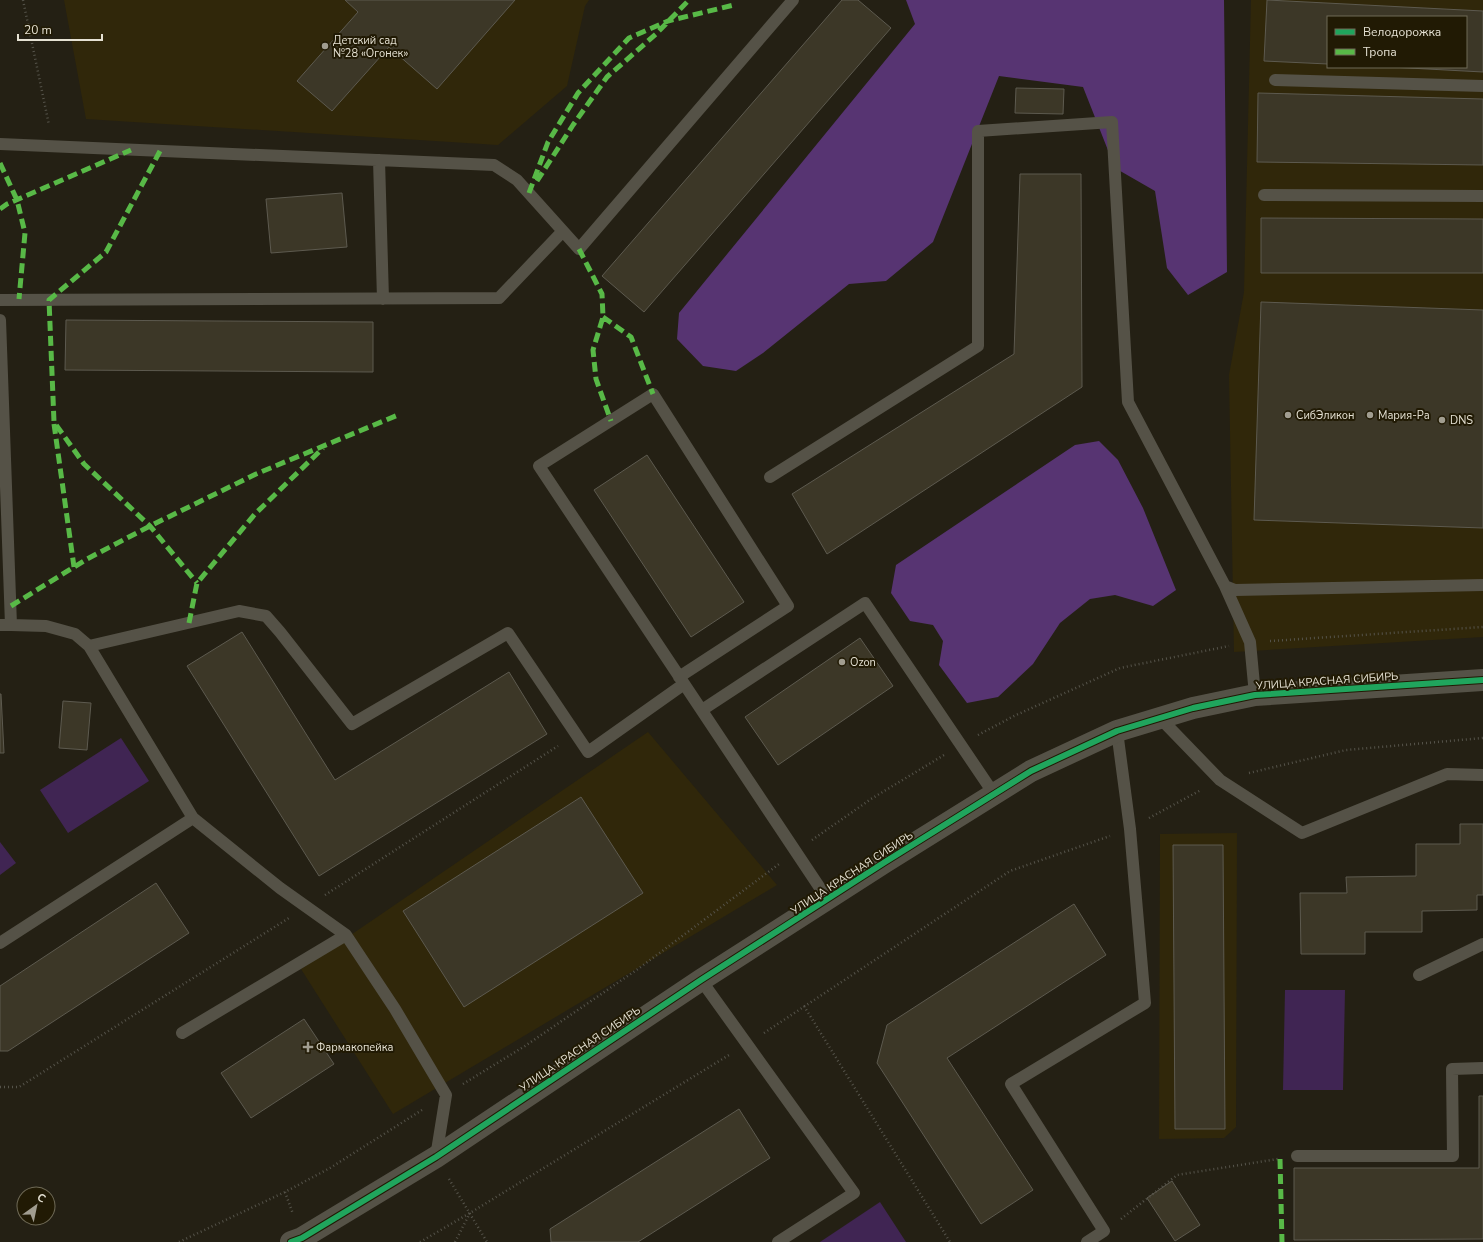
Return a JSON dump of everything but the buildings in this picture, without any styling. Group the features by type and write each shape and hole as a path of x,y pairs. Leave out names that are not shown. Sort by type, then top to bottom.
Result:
{"street":[{"name":"УЛИЦА КРАСНАЯ СИБИРЬ","path":"291,1242 302,1238 436,1157 701,980 828,900 885,862 1031,771 1117,730 1192,708 1255,696 1483,680"}],"lane":[{"path":"0,144 494,165 517,180 579,249 793,0"},
{"path":"1275,80 1483,86"},
{"path":"770,477 978,346 978,131 1112,122 1128,402 1225,586 1250,642 1255,696"},
{"path":"379,160 383,299"},
{"path":"1264,195 1483,196"},
{"path":"0,300 499,298 563,231"},
{"path":"0,320 6,625 46,626 75,634 89,646 193,818 280,888 346,935 395,1009 446,1095 436,1157"},
{"path":"89,646 239,611 266,616 352,724 508,633 588,752 681,680 788,606 653,394 539,466 681,680 702,710 828,900"},
{"path":"1225,586 1235,590 1483,585"},
{"path":"702,710 865,603 994,794"},
{"path":"1160,718 1220,780 1302,833 1447,774 1483,775"},
{"path":"1087,1242 1104,1231 1011,1084 1145,1003 1130,829 1117,730"},
{"path":"0,943 193,818"},
{"path":"182,1033 346,935"},
{"path":"1419,975 1483,944"},
{"path":"701,980 854,1193 778,1242"},
{"path":"1297,1156 1453,1156 1452,1069 1483,1068"}],"path":[{"path":"23,0 53,147"},
{"path":"420,1242 747,1044 1010,871 1130,829 1220,780 1346,750 1483,738"},
{"path":"804,1006 950,1242"},
{"path":"1104,1231 1177,1175 1297,1156"},
{"path":"436,1157 487,1242"},
{"path":"455,1242 470,1213"}],"shaded area":[{"name":"Детский сад №28 «Огонек»","path":"64,0 589,0 585,6 567,86 498,145 86,119"},
{"path":"906,0 1224,0 1227,272 1188,295 1167,268 1155,191 1115,168 1083,87 999,76 933,242 886,281 849,284 763,353 736,371 703,366 677,339 679,313 915,24"},
{"path":"1251,0 1483,0 1483,637 1234,652 1229,375 1244,292"},
{"path":"1099,441 1118,460 1143,508 1176,590 1153,606 1115,595 1090,599 1060,623 1033,664 998,697 967,703 939,665 943,641 933,625 910,621 891,593 896,565 1075,445"},
{"path":"648,732 777,885 393,1114 301,969"},
{"path":"121,738 149,781 68,833 40,790"},
{"path":"1237,833 1236,1127 1224,1138 1159,1139 1160,834"},
{"path":"0,842 16,863 0,875"},
{"path":"1285,990 1345,990 1343,1090 1283,1090"},
{"path":"880,1202 906,1242 820,1242"}],"marked path":[{"path":"537,181 573,125 607,77 656,34 689,0"},
{"path":"529,193 548,142 578,93 629,38 668,21 734,5"},
{"path":"0,209 7,204 131,150"},
{"path":"160,151 106,252 49,300 54,422 84,464 150,526 197,583"},
{"path":"0,163 17,200 25,233 19,299"},
{"path":"579,249 602,294 603,317 593,350 596,379 611,421"},
{"path":"603,317 631,337 653,394"},
{"path":"11,606 87,559 150,526 256,474 398,415"},
{"path":"54,424 74,567"},
{"path":"189,623 197,583 255,514 323,448"},
{"path":"1280,1159 1282,1242"}],"cycle path":[{"path":"291,1242 302,1238 436,1157 701,980 885,862 1031,771 1117,731 1193,708 1255,695 1483,680"}],"place":[{"name":"Детский сад №28 «Огонек»","path":"325,46"},
{"name":"СибЭликон","path":"1288,415"},
{"name":"Мария-Ра","path":"1370,415"},
{"name":"DNS","path":"1442,420"},
{"name":"Ozon","path":"842,662"},
{"name":"Фармакопейка","path":"308,1047"}]}
